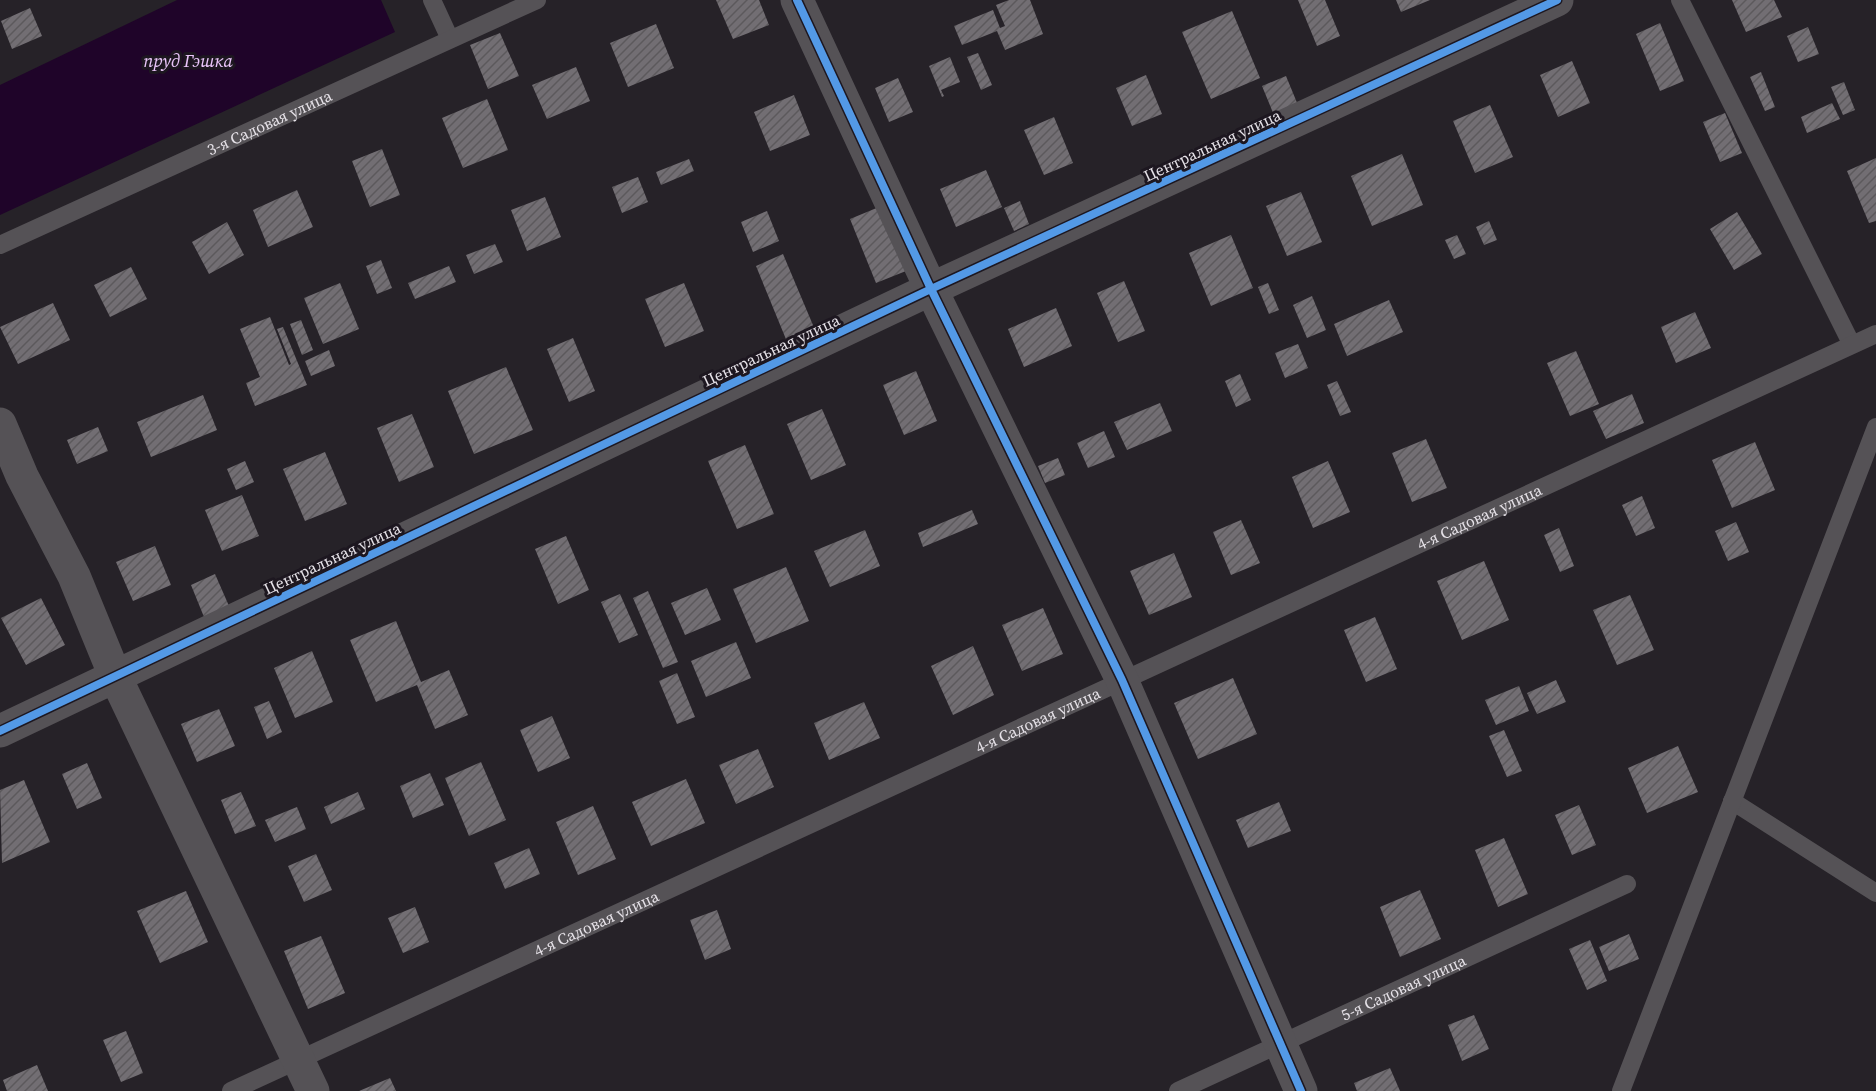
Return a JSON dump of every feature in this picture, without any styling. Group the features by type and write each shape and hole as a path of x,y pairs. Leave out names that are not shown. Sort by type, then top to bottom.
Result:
{"street":[{"path":"797,0 931,289 1122,680 1301,1091"},
{"name":"Центральная улица","path":"0,731 931,289 1557,0"},
{"path":"0,424 22,476 74,576 115,676 313,1091"}],"lane":[{"path":"432,0 450,39"},
{"name":"3-я Садовая улица","path":"0,245 537,0"},
{"path":"1680,0 1851,343"},
{"name":"4-я Садовая улица","path":"231,1091 1851,343 1876,334"},
{"path":"1621,1091 1876,427"},
{"path":"1732,801 1876,893"},
{"name":"5-я Садовая улица","path":"1178,1091 1627,884"}],"water":[{"name":"пруд Гэшка","path":"177,0 381,0 395,32 0,215 0,85"}],"building":[{"path":"716,0 759,0 769,25 733,39"},
{"path":"1009,0 1030,0 1043,34 1005,50 997,31 962,45 954,26 993,10 1000,28 1005,26 996,5"},
{"path":"1298,0 1325,0 1340,36 1317,46"},
{"path":"1396,0 1430,0 1401,12"},
{"path":"1732,0 1774,0 1782,17 1746,32"},
{"path":"30,8 42,36 12,49 1,21"},
{"path":"1232,11 1260,78 1211,99 1182,32"},
{"path":"1660,23 1684,81 1660,91 1636,34"},
{"path":"656,24 674,68 628,87 610,43"},
{"path":"1808,27 1819,54 1798,62 1787,36"},
{"path":"500,33 519,76 488,89 470,45"},
{"path":"978,53 992,85 981,90 967,57"},
{"path":"950,57 960,82 941,90 944,96 942,97 929,66"},
{"path":"1572,61 1590,103 1558,117 1540,75"},
{"path":"576,67 590,101 547,119 532,85"},
{"path":"1761,72 1775,107 1765,111 1750,77"},
{"path":"1146,75 1162,114 1132,126 1116,88"},
{"path":"1286,76 1300,110 1276,120 1262,86"},
{"path":"898,78 913,112 889,122 875,88"},
{"path":"1844,82 1855,110 1843,115 1831,87"},
{"path":"794,95 810,135 770,151 754,112"},
{"path":"487,99 508,150 463,168 442,118"},
{"path":"1832,103 1840,119 1807,133 1801,117"},
{"path":"1490,105 1513,157 1475,173 1453,121"},
{"path":"1725,113 1742,153 1720,162 1703,122"},
{"path":"1054,117 1073,163 1044,175 1024,130"},
{"path":"382,149 400,195 370,207 352,161"},
{"path":"1402,154 1423,205 1372,226 1351,176"},
{"path":"1876,158 1876,221 1869,223 1847,171"},
{"path":"689,159 694,171 661,185 656,172"},
{"path":"986,170 1002,207 956,227 940,189"},
{"path":"638,177 648,202 622,213 612,187"},
{"path":"297,190 313,227 268,247 253,210"},
{"path":"1301,192 1322,242 1287,256 1266,206"},
{"path":"545,197 561,237 527,251 511,210"},
{"path":"1020,201 1029,224 1014,231 1004,208"},
{"path":"879,207 906,271 876,283 850,219"},
{"path":"767,211 779,241 753,252 741,222"},
{"path":"1737,212 1762,254 1734,270 1710,229"},
{"path":"1489,221 1497,240 1484,245 1476,227"},
{"path":"227,222 244,255 209,274 192,242"},
{"path":"1231,235 1253,288 1211,306 1189,253"},
{"path":"1457,235 1466,254 1454,259 1445,240"},
{"path":"495,244 503,262 474,274 466,255"},
{"path":"783,254 818,337 790,349 756,266"},
{"path":"381,260 392,288 377,294 366,266"},
{"path":"449,266 456,282 415,299 408,283"},
{"path":"131,267 147,299 110,317 94,285"},
{"path":"1124,281 1145,331 1118,342 1097,293"},
{"path":"340,283 359,329 323,344 304,298"},
{"path":"684,283 704,331 665,347 645,299"},
{"path":"1268,283 1279,310 1269,314 1258,287"},
{"path":"1312,296 1326,330 1307,338 1293,305"},
{"path":"1389,300 1403,332 1347,356 1334,324"},
{"path":"53,303 70,340 18,364 0,327"},
{"path":"1056,308 1072,346 1024,367 1008,329"},
{"path":"1695,312 1711,348 1676,363 1661,327"},
{"path":"270,317 289,365 291,364 277,329 283,327 307,385 255,406 246,383 260,377 240,329"},
{"path":"301,320 313,350 302,355 290,324"},
{"path":"573,338 595,391 569,402 547,349"},
{"path":"1298,344 1308,368 1285,378 1275,353"},
{"path":"329,350 335,366 311,376 305,361"},
{"path":"1576,351 1599,404 1570,416 1547,363"},
{"path":"506,367 533,430 474,454 448,391"},
{"path":"916,371 937,421 904,435 883,385"},
{"path":"1240,374 1251,400 1236,407 1225,381"},
{"path":"1337,381 1351,412 1340,416 1327,385"},
{"path":"1632,394 1644,423 1606,439 1593,411"},
{"path":"203,395 217,430 151,457 137,422"},
{"path":"1160,403 1172,431 1127,450 1114,422"},
{"path":"822,409 846,465 811,480 787,424"},
{"path":"412,414 434,467 399,482 377,428"},
{"path":"98,427 108,451 77,464 67,440"},
{"path":"1104,431 1115,457 1088,468 1077,443"},
{"path":"1426,439 1447,488 1412,502 1392,453"},
{"path":"1755,442 1775,490 1732,508 1712,460"},
{"path":"745,445 774,514 737,529 708,461"},
{"path":"325,452 347,504 305,521 283,469"},
{"path":"1058,458 1065,475 1045,483 1038,466"},
{"path":"245,461 254,482 236,490 227,469"},
{"path":"1328,461 1350,512 1313,528 1292,477"},
{"path":"242,495 259,536 222,551 205,510"},
{"path":"1642,496 1655,528 1636,536 1622,505"},
{"path":"972,510 978,524 923,547 918,533"},
{"path":"1241,520 1260,563 1231,575 1213,532"},
{"path":"1736,522 1749,552 1728,561 1715,531"},
{"path":"1559,528 1574,566 1560,572 1544,535"},
{"path":"865,530 880,566 830,587 814,551"},
{"path":"566,536 589,590 558,604 535,549"},
{"path":"155,546 171,585 133,601 116,562"},
{"path":"1174,553 1192,597 1149,615 1130,571"},
{"path":"1484,561 1509,620 1462,640 1437,581"},
{"path":"786,567 809,621 756,643 733,589"},
{"path":"215,574 229,606 204,617 191,585"},
{"path":"707,588 721,620 685,635 671,603"},
{"path":"648,591 678,662 663,668 633,598"},
{"path":"620,594 638,635 619,643 601,602"},
{"path":"1630,595 1654,650 1617,665 1593,610"},
{"path":"41,598 65,645 26,665 1,618"},
{"path":"1043,608 1063,654 1022,671 1002,625"},
{"path":"1375,617 1397,669 1366,682 1344,630"},
{"path":"396,621 421,682 449,670 468,715 435,729 417,685 376,702 350,640"},
{"path":"736,642 751,678 706,697 691,661"},
{"path":"973,646 994,695 953,715 931,666"},
{"path":"312,651 333,702 295,718 274,668"},
{"path":"677,673 695,717 677,724 659,681"},
{"path":"1233,678 1257,734 1198,759 1174,703"},
{"path":"1556,680 1566,702 1537,714 1527,693"},
{"path":"1519,686 1529,711 1496,725 1485,700"},
{"path":"269,701 282,732 267,739 254,707"},
{"path":"864,702 880,738 829,760 814,723"},
{"path":"219,709 235,746 197,762 181,724"},
{"path":"552,716 570,758 538,772 520,730"},
{"path":"1504,730 1522,771 1507,777 1489,736"},
{"path":"1678,746 1698,792 1647,813 1628,768"},
{"path":"758,749 774,787 736,804 719,765"},
{"path":"481,762 506,820 469,836 445,778"},
{"path":"87,763 102,798 77,809 62,774"},
{"path":"430,773 444,805 413,818 400,786"},
{"path":"686,779 705,823 651,846 632,802"},
{"path":"24,780 50,842 2,863 0,790"},
{"path":"241,792 256,826 235,834 221,800"},
{"path":"358,792 365,809 331,824 324,807"},
{"path":"1279,802 1291,831 1248,848 1236,820"},
{"path":"1579,805 1596,845 1572,855 1555,815"},
{"path":"593,806 616,859 578,875 556,822"},
{"path":"297,807 306,829 275,842 265,820"},
{"path":"1504,838 1528,894 1498,907 1475,850"},
{"path":"529,848 540,874 505,889 494,863"},
{"path":"316,854 332,890 304,902 288,866"},
{"path":"1420,890 1441,939 1400,957 1380,907"},
{"path":"186,891 208,942 160,963 137,911"},
{"path":"415,907 429,942 403,953 388,918"},
{"path":"717,910 731,949 705,960 690,920"},
{"path":"1629,934 1639,959 1609,971 1599,947"},
{"path":"321,936 345,993 308,1009 284,951"},
{"path":"1590,940 1607,981 1587,990 1569,949"},
{"path":"1474,1015 1489,1049 1462,1061 1448,1025"},
{"path":"126,1031 143,1073 121,1082 103,1040"},
{"path":"37,1065 48,1091 7,1091 3,1080"},
{"path":"1390,1068 1400,1091 1357,1091 1354,1083"},
{"path":"390,1078 396,1091 359,1091"}],"cycle path":[{"path":"797,0 931,289 1122,680 1301,1091"},
{"path":"0,731 931,289 1557,0"}]}
